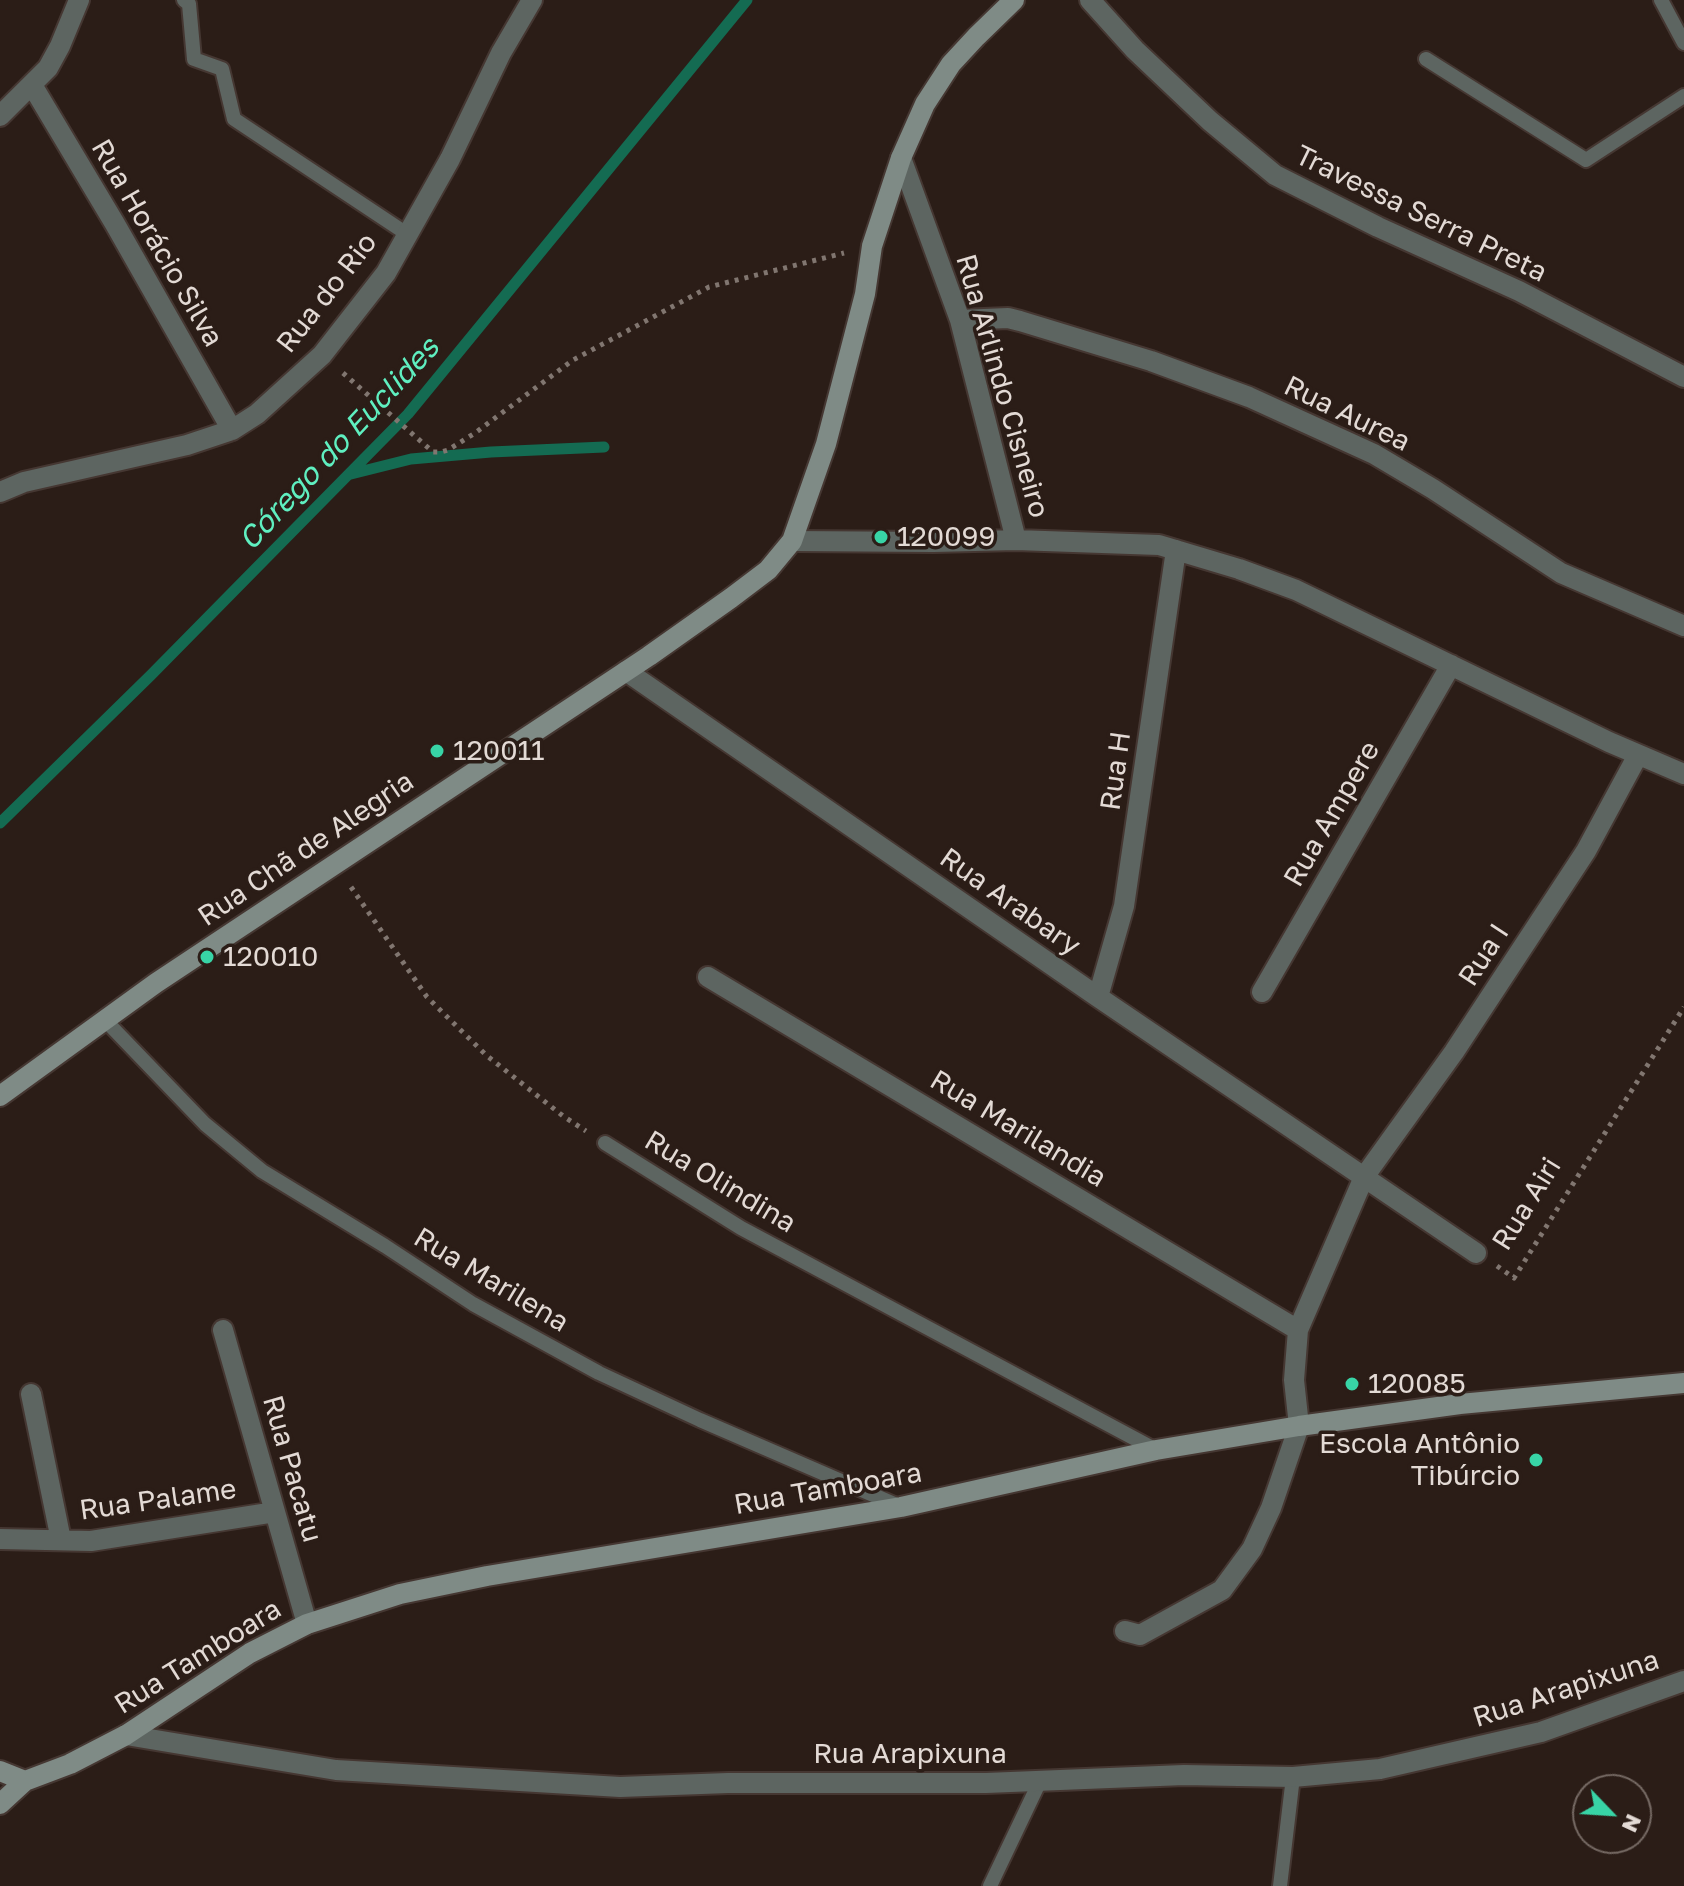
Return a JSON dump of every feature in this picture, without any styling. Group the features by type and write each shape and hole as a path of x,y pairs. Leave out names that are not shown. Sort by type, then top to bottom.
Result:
{"street":[{"path":"0,116 48,68 79,0"},
{"name":"Rua do Rio","path":"0,492 24,482 187,445 232,430 257,414 322,355 386,273 450,159 501,53 532,0"},
{"name":"Rua Chã de Alegria","path":"3,1087 626,671 768,570 792,541 826,444 865,294 872,246 901,158 925,104 951,64 1014,0"},
{"name":"Travessa Serra Preta","path":"1090,0 1135,50 1210,121 1275,175 1378,227 1519,291 1684,377"},
{"name":"Rua Horácio Silva","path":"32,85 232,430"},
{"name":"Rua Arlindo Cisneiro","path":"901,158 960,320 1016,540"},
{"name":"Rua Aurea","path":"960,320 1008,318 1020,321 1151,361 1249,397 1374,454 1561,573 1684,626"},
{"path":"792,541 1016,540 1159,545 1296,590 1638,755 1684,774"},
{"name":"Rua H","path":"1098,997 1124,906 1176,550"},
{"name":"Rua Ampere","path":"1262,992 1451,665"},
{"name":"Rua Arabary","path":"626,671 1364,1177"},
{"name":"Rua I","path":"1299,1426 1294,1380 1298,1330 1364,1177 1454,1052 1586,851 1638,755"},
{"name":"Rua Marilandia","path":"708,977 1298,1330"},
{"name":"Rua Airi","path":"1364,1177 1476,1253"},
{"name":"Rua Pacatu","path":"223,1330 307,1624"},
{"name":"Rua Tamboara","path":"0,1804 25,1781 70,1764 126,1735 250,1653 307,1624 400,1594 487,1576 901,1507 1156,1450 1299,1426 1460,1404 1684,1383"},
{"path":"31,1394 61,1540"},
{"path":"1125,1631 1140,1635 1222,1590 1252,1549 1271,1508 1299,1426"},
{"name":"Rua Palame","path":"0,1539 91,1541 275,1512"},
{"name":"Rua Arapixuna","path":"126,1735 336,1770 620,1787 728,1783 986,1783 1184,1775 1293,1777 1380,1769 1541,1732 1684,1681"},
{"path":"0,1771 25,1781"}],"lane":[{"path":"184,0 189,4 194,59 222,69 234,119 407,234"},
{"path":"1661,0 1684,43"},
{"path":"1426,59 1586,160 1684,96"},
{"name":"Rua Marilena","path":"105,1020 205,1124 262,1171 473,1304 599,1373 901,1507"},
{"name":"Rua Olindina","path":"605,1143 741,1228 1156,1450"},
{"path":"1280,1886 1293,1777"},
{"path":"990,1886 1040,1781"}],"path":[{"path":"322,355 433,452 448,450 573,360 709,287 872,246"},
{"name":"Rua Olindina","path":"335,864 427,997 486,1055 563,1116 605,1143"},
{"name":"Rua Airi","path":"1476,1253 1514,1278 1684,1007"}],"waterway":[{"name":"Córego do Euclides","path":"0,823 408,414 747,0"},
{"path":"351,474 411,459 604,447"}],"place":[{"name":"120099","path":"881,537"},
{"name":"120011","path":"437,751"},
{"name":"120010","path":"207,957"},
{"name":"120085","path":"1352,1384"},
{"name":"Escola Antônio Tibúrcio","path":"1536,1460"}]}
